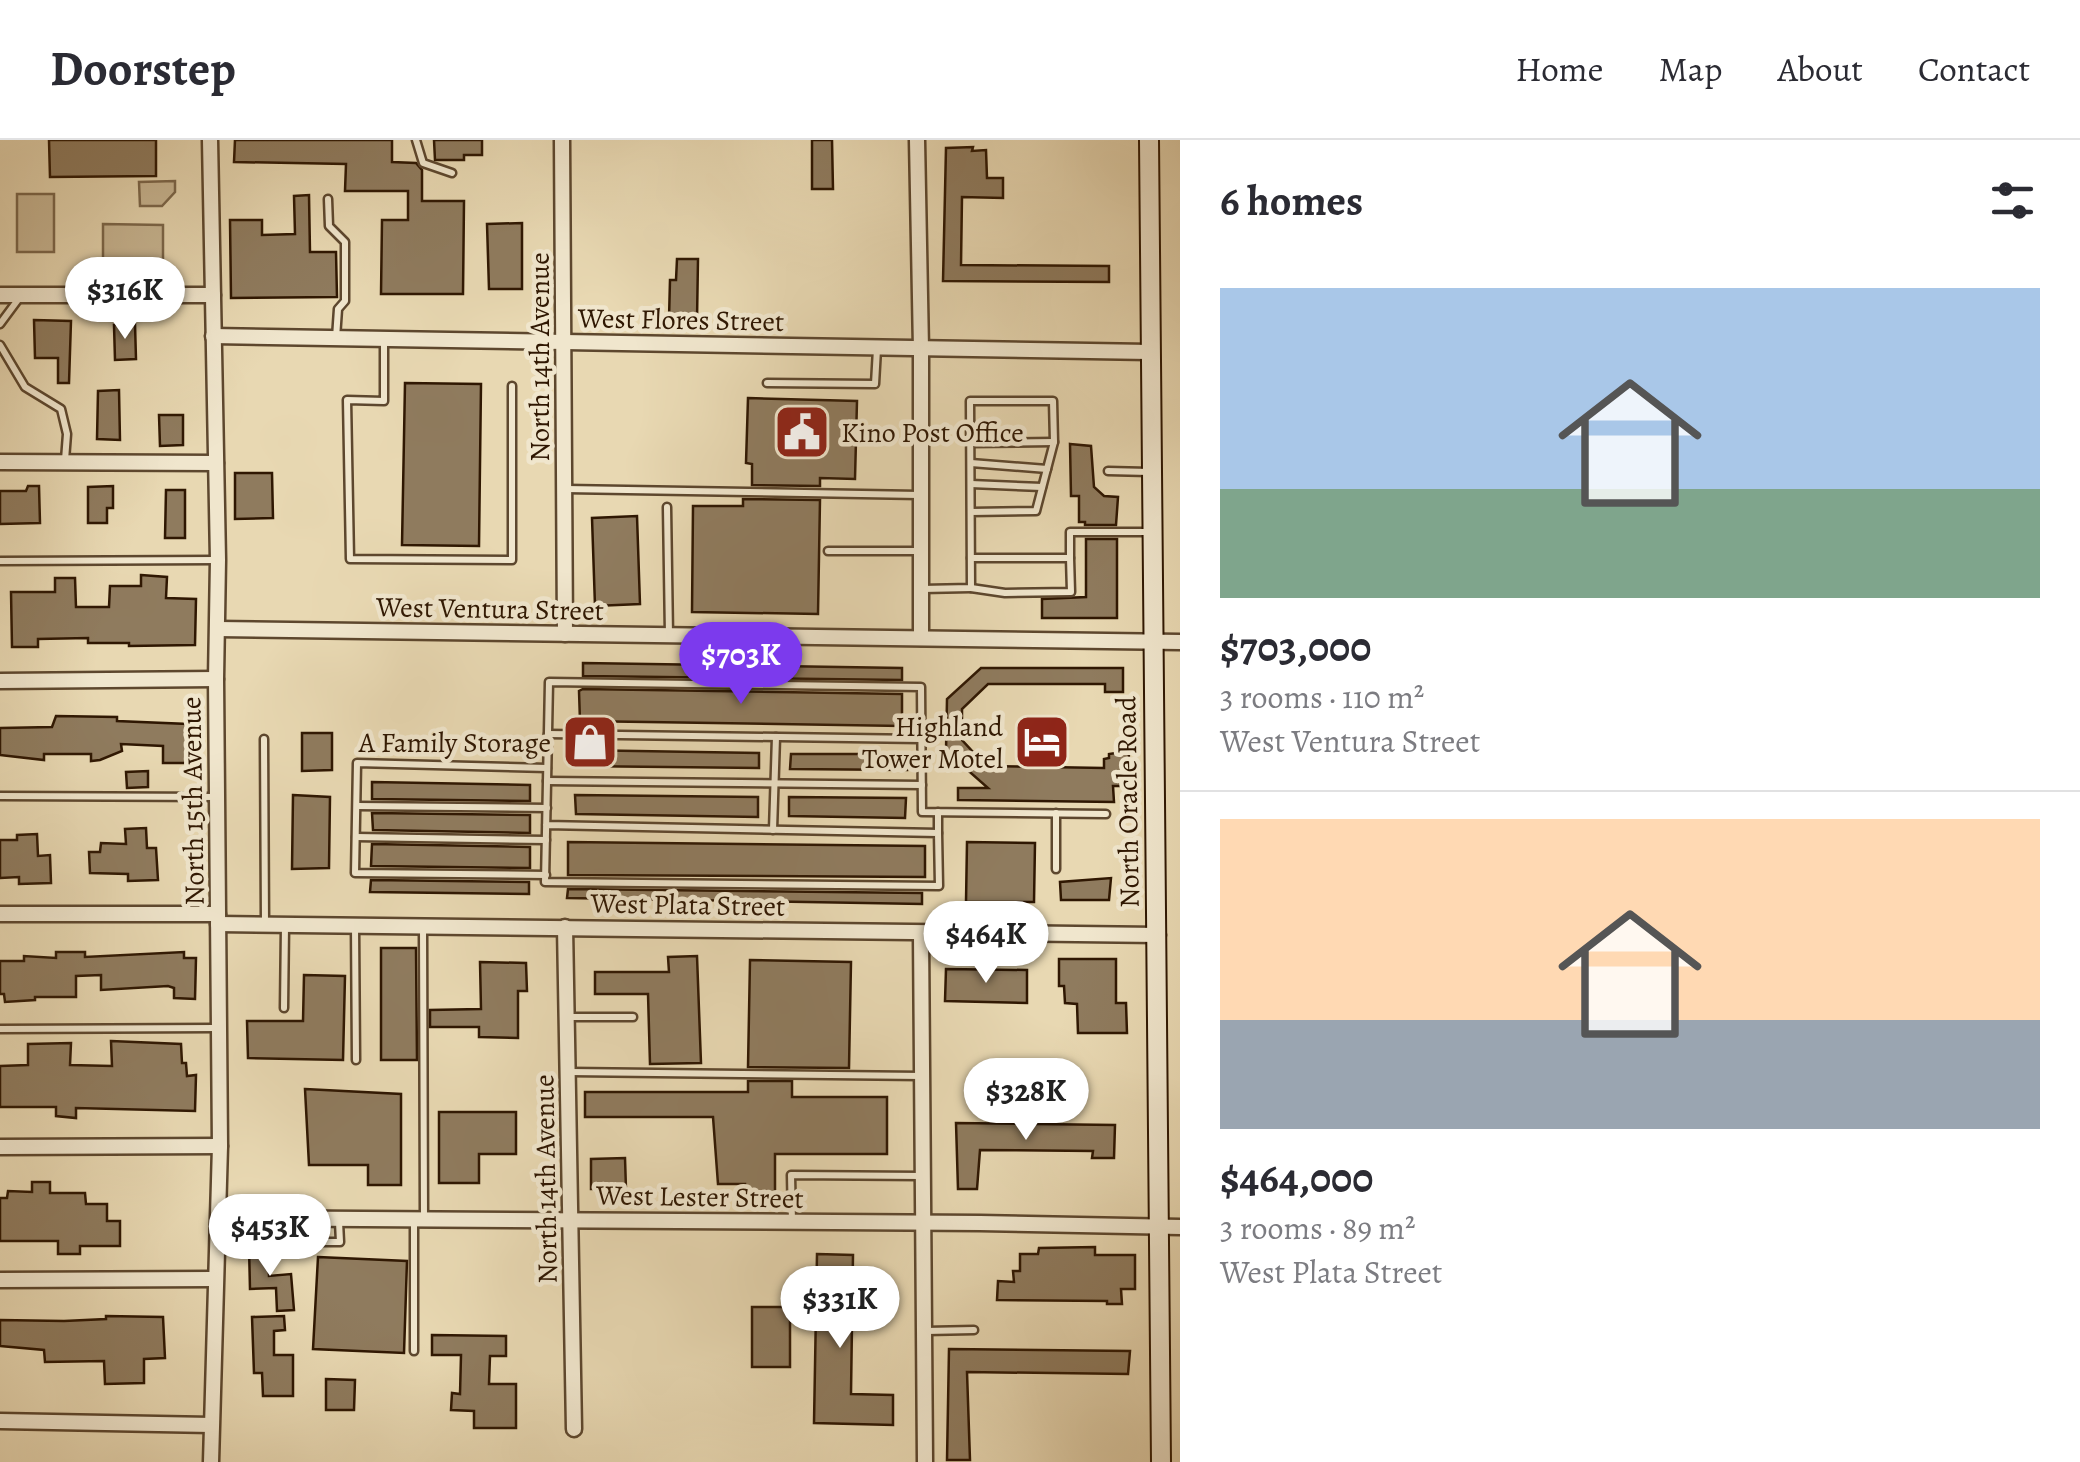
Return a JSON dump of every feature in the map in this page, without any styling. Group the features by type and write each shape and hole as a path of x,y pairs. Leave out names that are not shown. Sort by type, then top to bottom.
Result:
{"main road":[{"name":"North Oracle Road","path":"1149,140 1161,1462"}],"street":[{"name":"North 15th Avenue","path":"210,140 218,560 220,1146 211,1462"},
{"name":"North 14th Avenue","path":"562,140 565,634"},
{"path":"917,140 922,348 920,638"},
{"path":"0,295 212,294"},
{"name":"West Flores Street","path":"212,336 1149,352"},
{"path":"0,462 216,463"},
{"name":"West Ventura Street","path":"218,629 1180,642"},
{"path":"0,681 216,679"},
{"name":"West Plata Street","path":"0,914 218,919 264,924 1158,934"},
{"name":"North 14th Avenue","path":"565,927 574,1430"},
{"path":"922,934 925,1462"},
{"path":"0,1147 220,1146"},
{"name":"West Lester Street","path":"219,1218 923,1222 1180,1228"},
{"path":"0,1280 214,1279"},
{"path":"0,1422 212,1425"}],"lane":[{"path":"416,140 422,163 452,173"},
{"path":"328,199 329,226 344,242 345,301 338,309 336,338"},
{"path":"0,324 21,295"},
{"path":"384,338 384,400 347,400 350,560 512,560 512,386"},
{"path":"0,345 4,362 24,387 61,409 66,462"},
{"path":"767,383 876,384 877,348"},
{"path":"971,512 1036,511 1054,442 1054,402 970,400 970,464 972,588"},
{"path":"970,443 1054,442"},
{"path":"970,464 1047,469"},
{"path":"1108,471 1150,472"},
{"path":"971,484 1042,488"},
{"path":"565,489 921,495"},
{"path":"667,507 669,635"},
{"path":"921,589 1071,592 1070,532 1151,532"},
{"path":"828,551 921,551"},
{"path":"971,558 1070,558"},
{"path":"0,562 218,560"},
{"path":"938,812 939,886 545,882 548,682 921,687 922,812 938,812 1056,813 1106,814"},
{"path":"548,734 922,739"},
{"path":"774,830 776,737"},
{"path":"264,739 264,924"},
{"path":"546,875 355,873 358,763 548,768"},
{"path":"547,781 922,786"},
{"path":"0,796 218,797"},
{"path":"357,806 547,808"},
{"path":"1056,813 1056,869"},
{"path":"546,825 938,833"},
{"path":"356,837 546,840"},
{"path":"284,924 284,1008"},
{"path":"355,925 356,1060"},
{"path":"414,1351 423,926"},
{"path":"567,1017 633,1017"},
{"path":"0,1029 218,1028"},
{"path":"568,1072 922,1076"},
{"path":"792,1222 791,1175 923,1176"},
{"path":"310,1218 311,1242 340,1242 338,1218"},
{"path":"925,1331 974,1330"}],"shaded area":[{"path":"175,181 175,192 162,206 140,206 139,182"},
{"path":"17,194 54,194 54,252 17,252"},
{"path":"103,224 163,225 163,266 103,265"}],"building":[{"path":"49,140 156,140 156,176 50,177"},
{"path":"235,140 392,140 392,162 416,163 422,170 422,201 464,201 463,294 381,294 382,220 408,220 408,191 345,191 346,164 234,162"},
{"path":"434,140 482,140 482,155 464,155 464,160 435,160"},
{"path":"812,140 832,140 833,189 812,189"},
{"path":"973,147 972,151 986,150 987,178 1003,178 1003,198 962,197 961,265 1109,266 1109,282 943,281 946,148"},
{"path":"309,195 310,252 336,252 337,297 231,298 230,220 262,220 262,235 295,234 294,196"},
{"path":"522,223 522,289 489,289 487,224"},
{"path":"677,259 698,259 697,320 669,319 670,280 676,280"},
{"path":"34,320 71,321 69,383 58,383 58,358 35,358"},
{"path":"135,324 136,359 115,360 114,325"},
{"path":"405,383 481,384 479,546 402,545"},
{"path":"119,390 120,440 97,439 98,391"},
{"name":"Kino Post Office","path":"748,398 857,401 855,479 820,478 820,486 752,485 752,464 746,463"},
{"path":"159,415 183,415 183,445 160,446"},
{"path":"1070,444 1091,446 1094,487 1104,496 1118,497 1116,525 1079,522 1079,496 1071,496"},
{"path":"235,473 272,473 273,518 235,519"},
{"path":"28,486 39,486 40,523 0,524 0,491 26,491"},
{"path":"113,486 113,508 107,508 107,523 88,523 88,487"},
{"path":"166,490 185,490 185,538 165,538"},
{"path":"743,499 820,500 818,614 692,612 693,506 743,506"},
{"path":"637,516 640,604 595,606 592,518"},
{"path":"1086,539 1117,539 1117,618 1042,618 1042,599 1086,597"},
{"path":"141,575 167,577 166,598 196,599 195,645 129,646 88,643 88,638 38,639 38,647 12,647 11,592 55,592 55,578 75,578 76,607 109,607 110,586 141,586"},
{"path":"583,663 902,668 902,680 583,676"},
{"path":"981,668 1123,668 1123,692 1105,692 1105,684 988,684 962,709 962,740 986,766 1104,768 1104,759 1109,754 1129,751 1128,786 1113,786 1114,802 958,800 958,788 988,788 946,751 947,699"},
{"path":"579,691 902,694 902,726 580,721"},
{"path":"56,716 188,724 187,763 163,763 163,746 121,744 122,751 91,761 91,754 44,754 44,760 0,755 0,728 52,727"},
{"path":"302,733 332,733 332,770 302,771"},
{"path":"575,750 759,753 759,768 575,766"},
{"path":"791,754 906,754 907,770 790,769"},
{"path":"148,771 148,787 127,788 126,772"},
{"path":"372,782 530,785 530,801 372,799"},
{"path":"293,795 330,797 329,868 292,869"},
{"path":"575,795 758,797 758,817 576,814"},
{"path":"789,797 906,798 905,818 789,816"},
{"path":"372,813 530,815 530,833 373,830"},
{"path":"146,828 147,848 156,848 158,880 128,881 128,874 90,873 89,852 100,852 101,843 126,844 125,829"},
{"path":"37,834 38,856 50,855 51,883 19,884 19,877 0,878 0,840"},
{"path":"568,842 925,846 925,877 568,875"},
{"path":"967,842 1035,843 1034,902 966,902"},
{"path":"372,844 530,847 530,868 371,866"},
{"path":"1111,878 1109,900 1061,900 1060,882"},
{"path":"371,880 529,882 529,894 370,892"},
{"path":"568,889 922,893 922,904 567,898"},
{"path":"381,948 416,948 417,1060 381,1060"},
{"path":"56,952 85,952 85,957 184,952 184,958 196,958 195,999 174,998 174,988 168,986 101,990 101,975 76,976 76,997 5,1002 4,994 0,994 0,961 24,961 24,956 56,958"},
{"path":"697,956 701,1063 650,1064 648,994 595,994 595,972 669,972 668,957"},
{"path":"1059,959 1116,959 1116,1003 1126,1003 1127,1033 1078,1033 1077,1004 1065,1003 1064,986 1059,986"},
{"path":"750,960 851,962 849,1068 748,1067"},
{"path":"480,962 526,963 527,991 518,991 518,1038 479,1037 479,1027 430,1027 430,1010 481,1009"},
{"path":"946,969 1027,970 1027,1003 945,1001"},
{"path":"304,975 345,976 343,1060 248,1058 247,1021 303,1021"},
{"path":"111,1041 181,1044 187,1076 196,1075 195,1111 76,1108 76,1118 56,1116 56,1107 0,1107 0,1066 28,1065 28,1044 71,1043 70,1065 112,1066"},
{"path":"748,1081 792,1081 792,1097 887,1097 887,1154 775,1154 775,1193 745,1192 745,1184 718,1184 713,1117 585,1117 585,1092 748,1092"},
{"path":"305,1089 401,1094 401,1185 368,1185 368,1165 309,1165"},
{"path":"439,1112 516,1112 516,1154 479,1154 479,1183 439,1183"},
{"path":"956,1123 1115,1125 1114,1158 1092,1158 1093,1151 980,1150 977,1189 958,1189"},
{"path":"625,1158 626,1189 591,1189 591,1159"},
{"path":"32,1182 50,1182 50,1193 85,1193 86,1204 107,1204 107,1221 120,1221 120,1246 80,1246 80,1254 58,1254 58,1241 0,1241 0,1198 7,1198 8,1191 32,1192"},
{"path":"249,1247 268,1247 269,1276 291,1274 294,1310 277,1311 276,1288 250,1289"},
{"path":"1095,1247 1095,1255 1135,1255 1135,1289 1121,1289 1122,1304 997,1300 998,1281 1014,1282 1013,1271 1020,1271 1020,1254 1038,1254 1039,1248"},
{"path":"817,1254 853,1255 851,1394 893,1395 893,1425 814,1423"},
{"path":"318,1257 407,1261 404,1353 313,1349"},
{"path":"752,1307 790,1307 790,1367 752,1367"},
{"path":"106,1316 163,1317 165,1358 144,1359 144,1383 105,1384 104,1361 45,1362 44,1350 0,1346 0,1320 64,1321"},
{"path":"284,1316 285,1330 274,1331 274,1355 293,1355 293,1396 263,1396 262,1373 254,1373 252,1317"},
{"path":"432,1335 506,1336 506,1356 490,1356 489,1384 516,1384 516,1428 474,1428 474,1411 451,1410 452,1393 460,1394 461,1355 432,1355"},
{"path":"949,1349 1130,1351 1128,1374 967,1372 970,1460 947,1460"},
{"path":"326,1379 355,1380 354,1410 326,1410"}],"place":[{"name":"Kino Post Office","path":"802,432"},
{"name":"A Family Storage","path":"590,742"},
{"name":"Highland Tower Motel","path":"1042,742"}]}
